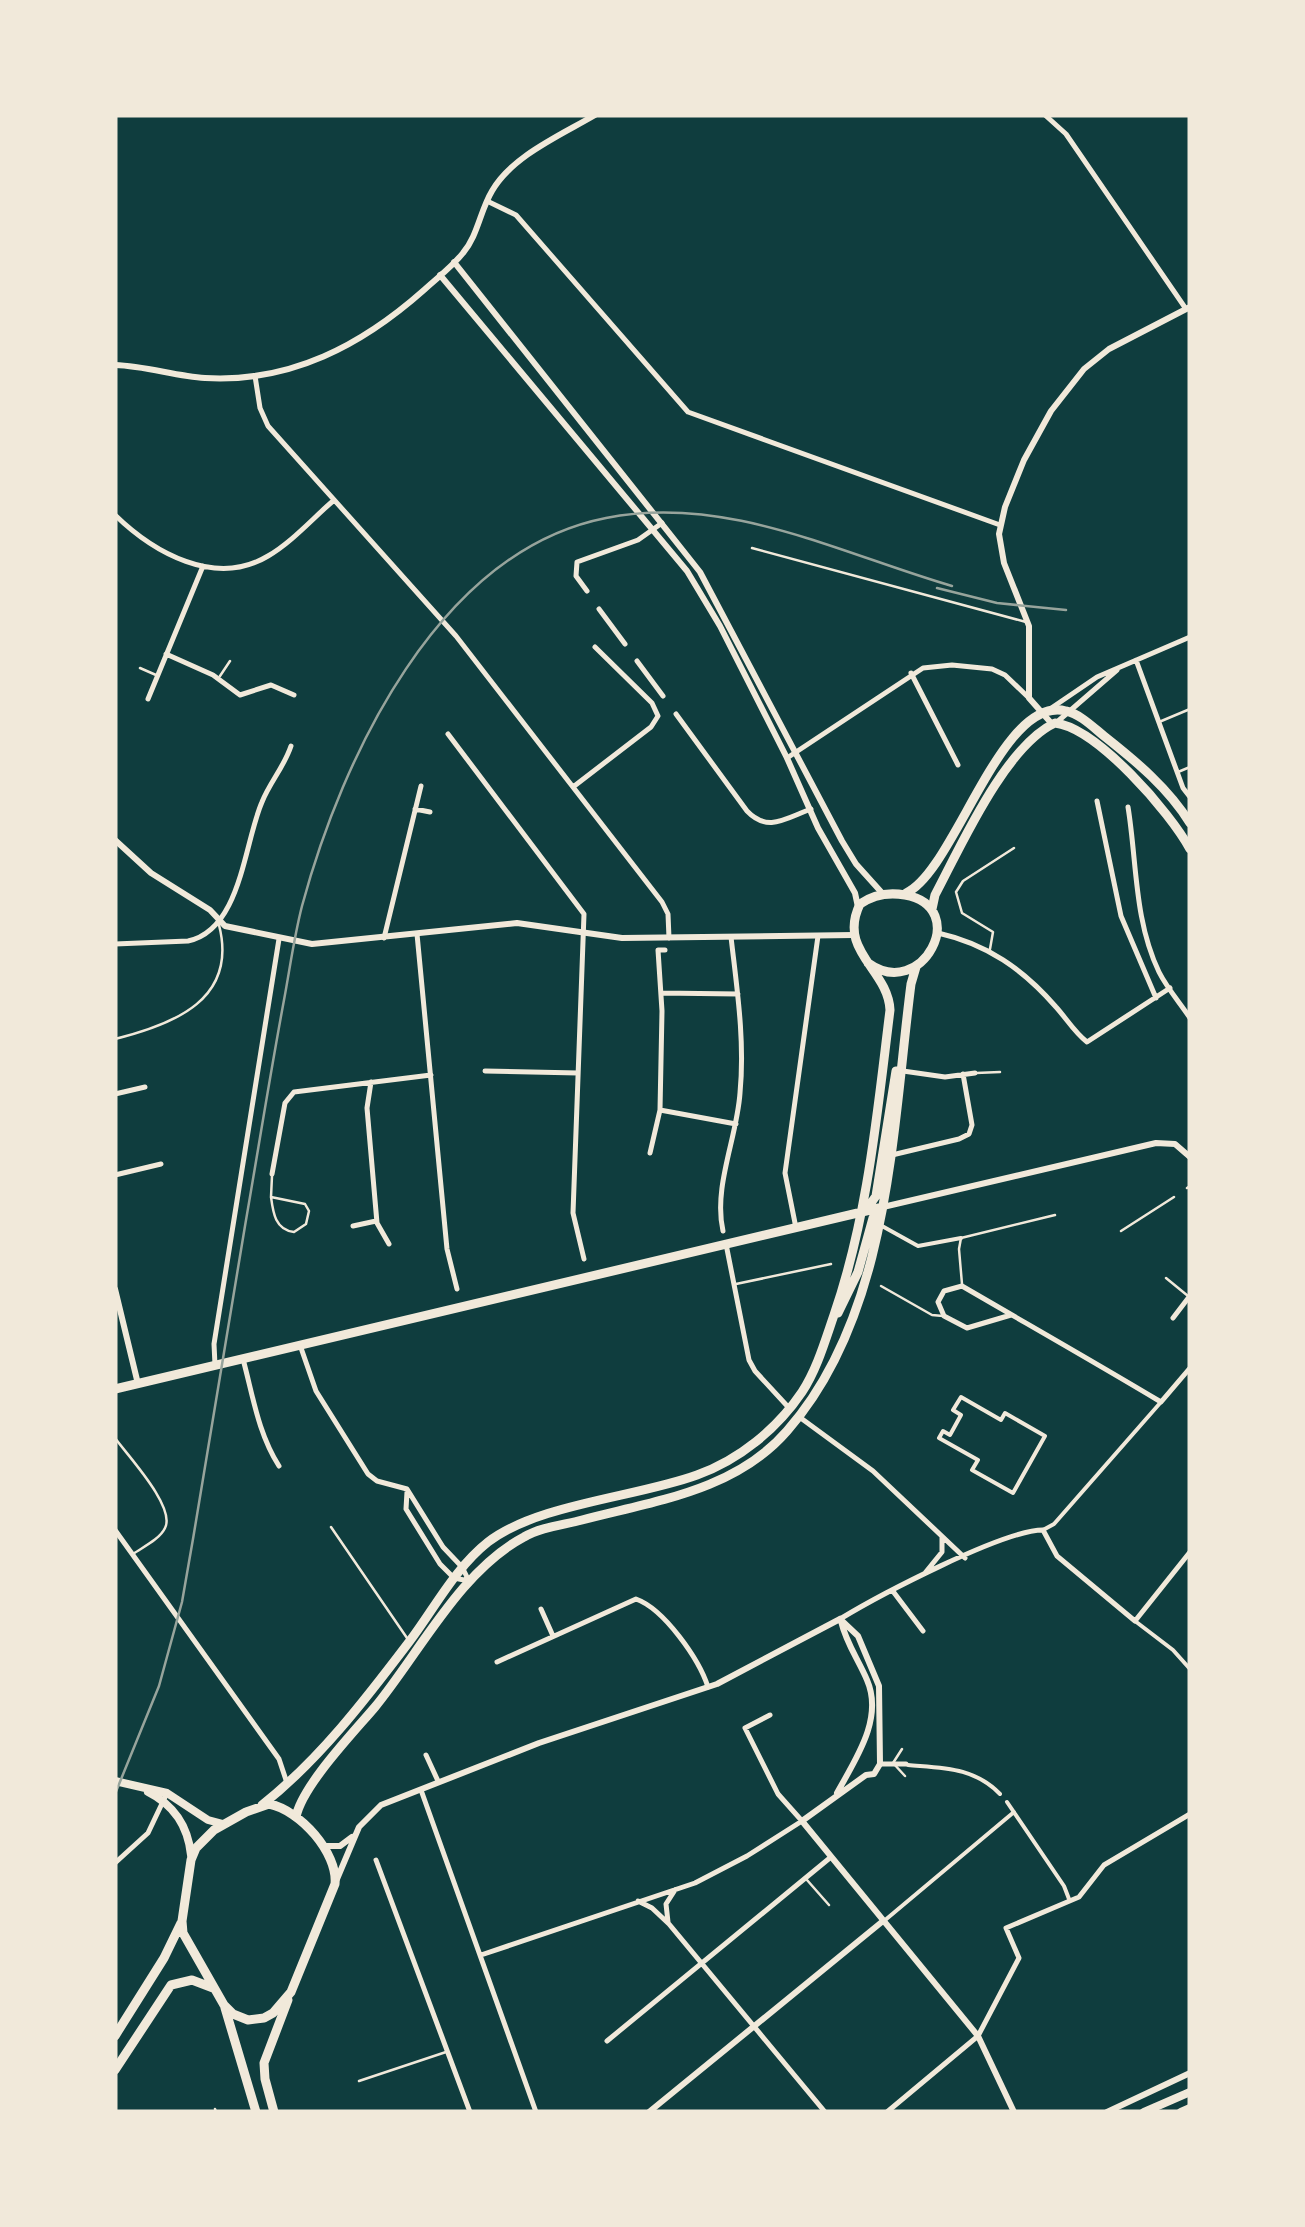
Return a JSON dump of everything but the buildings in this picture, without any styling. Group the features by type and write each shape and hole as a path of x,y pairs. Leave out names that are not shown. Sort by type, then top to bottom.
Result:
{"main road":[{"path":"903,894 928,878 996,760 1028,725 1057,710 1069,712 1137,762 1176,802 1190,823"},
{"path":"868,963 889,974 904,972 932,949 938,934 932,909 935,896 992,790 1020,753 1053,724 1072,728 1133,776 1167,813 1190,849"},
{"path":"191,1860 202,1842 223,1824 262,1805 287,1786 410,1641 462,1567 489,1542 523,1522 676,1482 723,1464 761,1437 790,1408 812,1374 830,1327 864,1212 890,1007 854,936 858,908 870,898 903,894 932,909"},
{"path":"296,1817 303,1796 469,1581 500,1551 528,1534 684,1494 731,1475 768,1450 799,1416 824,1376 860,1296 880,1226 911,984 917,964"},
{"path":"864,1212 876,1196 890,1096 904,1042"},
{"path":"115,1389 883,1207"},
{"path":"830,1327 853,1284 874,1216 883,1207"},
{"path":"115,1780 166,1797 223,1824"},
{"path":"115,2036 164,1958 182,1921 191,1860 183,1826 166,1797"},
{"path":"262,1805 281,1807 296,1817 335,1868 335,1884 264,2063 274,2112"},
{"path":"182,1921 186,1942 224,2005 256,2112"},
{"path":"115,2070 171,1985 197,1980 216,1989"},
{"path":"224,2005 238,2017 259,2020 273,2013 290,1992"},
{"path":"1144,2112 1190,2092"},
{"path":"1181,2112 1190,2108"}],"street":[{"path":"115,365 192,377 254,376 299,367 363,338 392,318 454,262 471,240 487,201 512,167 595,115"},
{"path":"1029,698 1026,618 1000,544 1000,525 1024,460 1051,411 1076,377 1109,349 1188,308 1066,134 1044,115"},
{"path":"487,201 516,215 688,412 1000,525"},
{"path":"454,262 647,505 702,594 855,893 858,908"},
{"path":"440,275 708,586 846,848 883,894"},
{"path":"254,376 265,421 454,634 664,904 669,938"},
{"path":"115,515 155,547 203,566 241,566 267,557 333,501"},
{"path":"586,591 576,576 577,562 638,540 657,524"},
{"path":"148,699 203,566"},
{"path":"599,608 625,644"},
{"path":"1043,714 1091,680 1190,637"},
{"path":"573,787 651,728 658,716 652,703 594,647"},
{"path":"166,654 218,678 240,695 271,685 294,696"},
{"path":"1136,660 1190,797"},
{"path":"637,661 663,696"},
{"path":"787,758 911,673 940,665 986,668 1006,675 1053,724 1119,668"},
{"path":"911,673 958,764"},
{"path":"676,714 759,822 774,823 810,809"},
{"path":"448,734 581,908 574,1212 584,1259"},
{"path":"115,944 197,939 218,921 231,902 262,801 291,746"},
{"path":"384,938 421,786"},
{"path":"1096,801 1121,916 1156,998"},
{"path":"1128,807 1146,934 1160,974 1190,1018"},
{"path":"415,809 430,812"},
{"path":"1092,823 1100,821"},
{"path":"115,840 151,874 210,910 218,921 232,928 306,943 510,924 622,938 854,936"},
{"path":"417,934 448,1249 457,1288"},
{"path":"938,934 990,950 1038,987 1083,1040 1092,1041 1170,988"},
{"path":"796,1228 785,1173 818,936"},
{"path":"723,1231 719,1209 736,1124 742,1058 731,937"},
{"path":"215,1366 214,1344 282,939"},
{"path":"650,1153 660,1110 658,950 665,950"},
{"path":"661,992 738,994"},
{"path":"485,1071 578,1072"},
{"path":"900,1071 946,1077 975,1073"},
{"path":"890,1156 959,1139 972,1128 963,1074"},
{"path":"272,1174 285,1103 290,1095 304,1088 431,1075"},
{"path":"371,1082 367,1108 376,1220 389,1244"},
{"path":"115,1094 144,1087"},
{"path":"660,1110 736,1124"},
{"path":"883,1207 1140,1146 1172,1143 1190,1157"},
{"path":"115,1175 161,1164"},
{"path":"354,1226 376,1220"},
{"path":"880,1226 918,1246 961,1238"},
{"path":"726,1244 749,1360 790,1408 873,1471 964,1558"},
{"path":"1011,1314 967,1328 944,1316 939,1307 942,1294 962,1286 1011,1314 1162,1402"},
{"path":"115,1288 138,1384"},
{"path":"1173,1318 1190,1298"},
{"path":"300,1345 316,1391 368,1474 407,1489 469,1581"},
{"path":"241,1360 258,1422 280,1466"},
{"path":"335,1884 354,1836 374,1810 420,1788 602,1720 708,1687 892,1590 1015,1535 1054,1524 1190,1368"},
{"path":"961,1397 1001,1420 1005,1413 1046,1436 1013,1494 972,1470 978,1460 939,1438 943,1431 950,1434 961,1415 953,1410 961,1397"},
{"path":"407,1489 406,1510 440,1564 454,1578 469,1581"},
{"path":"115,1530 278,1759 286,1772 287,1786"},
{"path":"1043,1530 1057,1556 1173,1650 1190,1669"},
{"path":"922,1577 942,1552 942,1538"},
{"path":"1135,1621 1190,1552"},
{"path":"892,1590 923,1631"},
{"path":"497,1662 631,1600 642,1600 695,1657 708,1687"},
{"path":"541,1609 553,1636"},
{"path":"836,1796 858,1756 870,1720 872,1697 840,1620"},
{"path":"481,1955 676,1890 730,1866 866,1775 874,1774 879,1761 881,1701 875,1672 858,1636 840,1620"},
{"path":"770,1716 745,1728 778,1794 978,2036 1014,2112"},
{"path":"858,1756 870,1751 879,1761 965,1770 988,1781 1000,1794"},
{"path":"426,1754 438,1781"},
{"path":"858,1756 857,1769 866,1775"},
{"path":"420,1788 536,2112"},
{"path":"115,1864 148,1832 166,1797"},
{"path":"1007,1802 1070,1901"},
{"path":"650,2112 1014,1812"},
{"path":"887,2112 978,2036 1019,1958 1006,1928 1079,1896 1104,1865 1190,1814"},
{"path":"320,1846 340,1846 354,1836"},
{"path":"607,2041 831,1858"},
{"path":"376,1860 470,2112"},
{"path":"669,1924 666,1904 676,1890"},
{"path":"638,1901 669,1924 825,2112"},
{"path":"1107,2112 1190,2073"}],"lane":[{"path":"752,548 1026,618"},
{"path":"218,678 230,661"},
{"path":"140,668 158,675"},
{"path":"1159,722 1190,709"},
{"path":"1178,772 1190,767"},
{"path":"990,950 993,932 962,913 956,892 962,881 1014,848"},
{"path":"115,1039 166,1022 195,1006 209,992 223,968 223,938 218,921"},
{"path":"975,1073 1000,1072"},
{"path":"270,1197 305,1204 310,1211 306,1224 299,1230 283,1229 276,1220 270,1197 272,1174"},
{"path":"1121,1231 1174,1196"},
{"path":"962,1286 961,1238 1055,1214"},
{"path":"734,1284 831,1264"},
{"path":"1166,1278 1190,1298"},
{"path":"881,1286 932,1315 944,1316"},
{"path":"115,1438 160,1499 168,1518 164,1531 132,1555"},
{"path":"330,1527 410,1641 420,1648"},
{"path":"902,1749 893,1763 905,1776"},
{"path":"806,1878 829,1905"},
{"path":"359,2081 448,2052"}],"railway":[{"path":"115,1794 159,1686 182,1602 302,906 343,788 371,727 406,669 447,616 493,572 546,538 606,518 651,513 738,520 952,586"},
{"path":"937,588 997,603 1066,610"}]}
